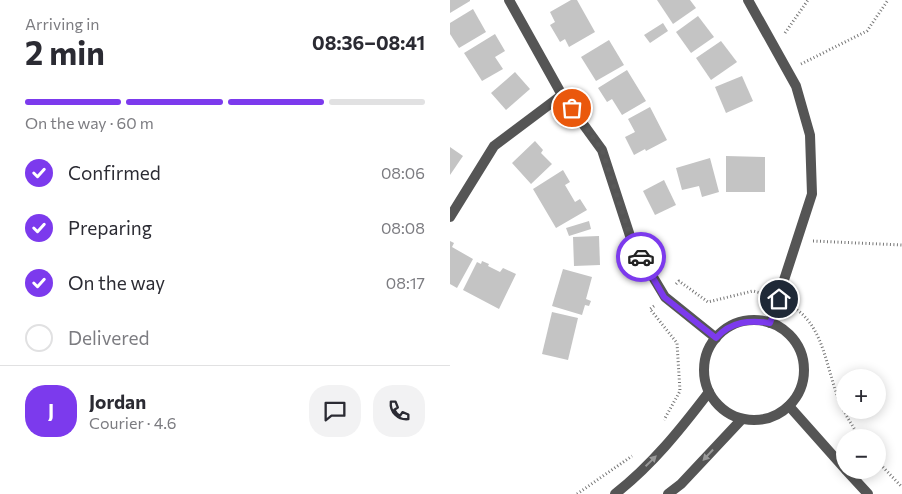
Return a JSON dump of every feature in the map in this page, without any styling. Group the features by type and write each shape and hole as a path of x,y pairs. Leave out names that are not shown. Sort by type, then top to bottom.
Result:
{"street":[{"path":"509,0 562,95 602,150 632,242 664,297 716,338"},
{"path":"748,0 796,86 810,135 812,194 770,323"},
{"path":"450,217 494,146 562,95"},
{"path":"754,320 770,323 785,331 796,344 802,359 803,376 798,392 789,406 775,416 759,420 742,419 728,414 717,404 709,392 704,376 705,359 711,344 716,338 722,331 737,323 754,320"},
{"path":"615,494 628,484 672,440 709,392"},
{"path":"789,406 836,458"},
{"path":"668,494 681,484 742,419"},
{"path":"855,479 868,494"}],"path":[{"path":"774,48 808,0"},
{"path":"787,71 867,31 888,0"},
{"path":"797,241 902,245"},
{"path":"658,427 664,420 680,390 677,343 650,309 679,281 708,302 752,291 779,299 802,312 816,333 842,406 854,429"},
{"path":"577,494 634,455"},
{"path":"886,470 902,487"}],"building":[{"path":"450,0 470,0 470,1 450,13"},
{"path":"571,0 577,0 595,32 569,47 565,39 560,42 550,25 555,22 550,12"},
{"path":"657,0 690,0 696,8 673,24"},
{"path":"473,9 486,32 459,48 450,34 450,23"},
{"path":"698,16 714,37 691,53 676,32"},
{"path":"663,23 668,31 650,43 644,35"},
{"path":"495,34 505,51 495,57 503,69 482,81 464,53"},
{"path":"609,40 624,65 596,81 581,57"},
{"path":"721,41 737,62 711,80 696,58"},
{"path":"627,70 646,101 622,115 612,99 607,102 598,88"},
{"path":"515,72 530,89 506,110 491,93"},
{"path":"742,76 753,101 726,113 715,87"},
{"path":"650,107 667,140 634,155 625,137 635,132 628,119"},
{"path":"535,141 543,150 541,153 552,164 531,184 512,163"},
{"path":"450,147 463,156 450,175"},
{"path":"726,156 765,157 765,192 726,192"},
{"path":"710,158 719,192 702,197 699,186 682,190 676,168"},
{"path":"563,170 570,182 565,185 575,202 580,199 587,210 556,228 533,189"},
{"path":"664,180 676,205 655,215 643,191"},
{"path":"589,221 591,229 569,236 566,228"},
{"path":"599,236 600,265 574,266 573,237"},
{"path":"450,241 454,243 452,247 473,259 457,288 450,284"},
{"path":"482,261 500,272 503,268 516,274 499,309 463,290 477,262 481,264"},
{"path":"563,269 592,277 586,299 591,301 589,306 585,305 582,315 552,306"},
{"path":"552,312 578,318 568,360 542,354"}],"way so far":[{"path":"572,108 602,150 632,242 641,257"}],"route":[{"path":"641,257 664,297 716,338 722,331 737,323 754,320 770,323 779,299"}]}
